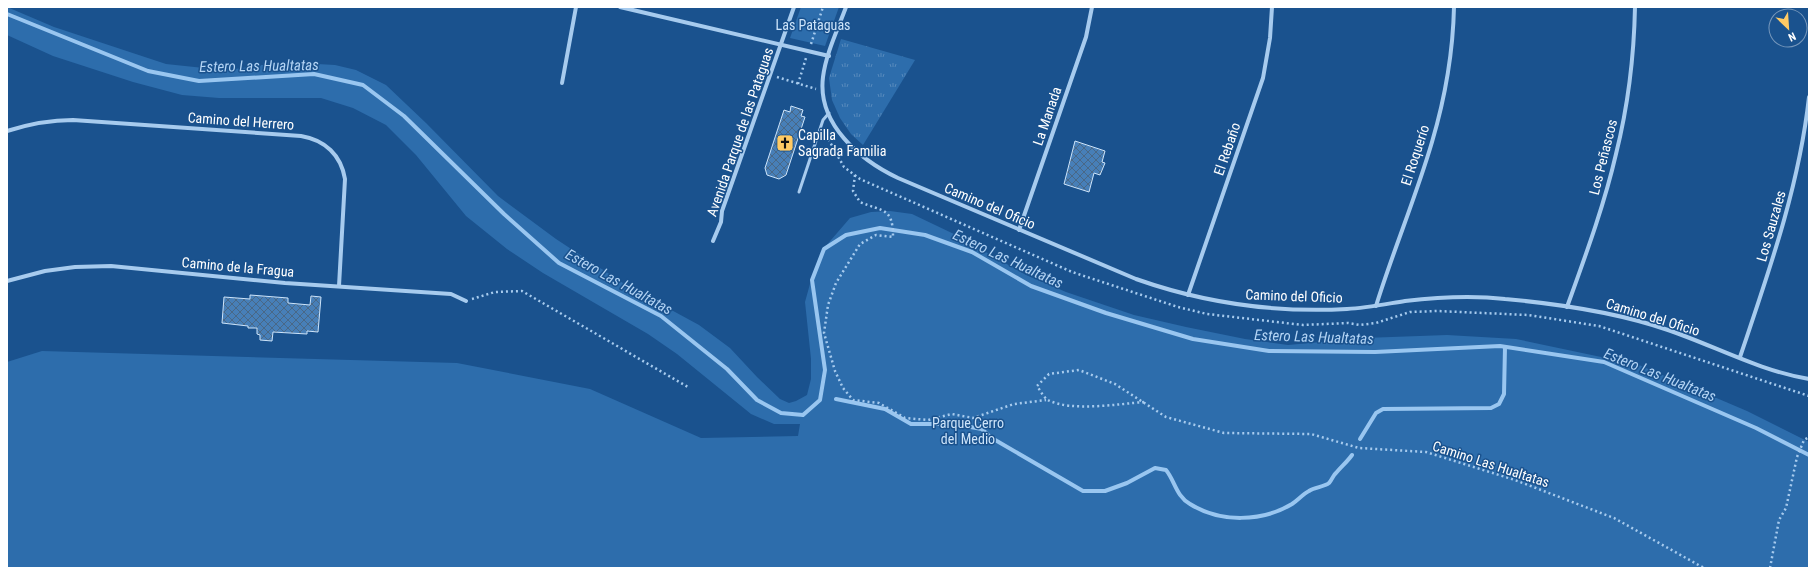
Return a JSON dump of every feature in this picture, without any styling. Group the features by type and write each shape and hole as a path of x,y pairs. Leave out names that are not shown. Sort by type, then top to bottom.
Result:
{"street":[{"path":"562,83 576,7"},
{"path":"620,7 828,56 846,7"},
{"name":"Avenida Parque de las Pataguas","path":"713,241 721,222 722,211 794,7"},
{"name":"La Manada","path":"1019,230 1086,36 1092,7"},
{"name":"El Rebaño","path":"1188,295 1263,78 1270,38 1272,7"},
{"name":"El Roquerío","path":"1376,306 1425,166 1439,117 1449,68 1454,7"},
{"name":"Los Peñascos","path":"1567,307 1599,214 1616,155 1629,91 1635,7"},
{"name":"Camino del Oficio","path":"828,56 824,71 822,90 829,113 844,139 874,165 898,178 1136,279 1188,295 1236,305 1276,309 1321,310 1376,306 1434,298 1464,297 1505,299 1604,312 1668,330 1780,372 1809,379"},
{"name":"Los Sauzales","path":"1740,357 1785,221 1800,158 1809,96"},
{"name":"Camino del Herrero","path":"7,131 50,120 73,120 301,136 317,140 337,157 344,171 345,179 339,286"},
{"name":"Camino de la Fragua","path":"7,281 45,271 75,267 111,266 286,283 451,294 466,301"}],"lane":[{"path":"799,192 823,120 829,113"}],"path":[{"path":"770,75 810,88 822,90"},
{"path":"821,127 844,167 860,179 1072,272 1178,307 1207,314 1303,325 1348,323 1360,325 1376,323 1410,312 1437,311 1528,315 1600,326 1809,396"},
{"path":"854,175 853,191 860,202 881,210 890,217 893,222 893,237 876,236 860,244 836,283 828,305 824,333 835,371 843,388 853,400 879,403 905,418 928,420 952,414 973,418 1014,404 1047,400 1062,406 1094,406 1144,402"},
{"path":"466,301 495,292 522,291 688,387"},
{"name":"Camino Las Hualtatas","path":"1047,400 1036,386 1049,374 1079,370 1115,384 1166,416 1224,433 1311,434 1359,448 1426,452 1515,480 1614,518 1704,568"},
{"path":"1770,568 1779,520 1786,508 1797,457 1804,440 1809,437"}],"green space":[{"name":"Parque Cerro del Medio","path":"7,7 54,27 166,64 204,68 235,69 262,65 300,63 335,65 356,70 386,85 498,196 556,239 629,287 699,325 730,348 780,399 789,403 807,395 811,379 811,359 805,302 813,273 825,247 850,218 871,212 890,211 912,214 956,235 1026,275 1066,292 1134,315 1186,327 1245,339 1288,345 1364,338 1447,335 1516,339 1639,365 1747,411 1809,442 1809,568 7,568 7,362 42,351 457,363 590,389 701,438 798,436 800,424 774,424 751,414 677,354 648,334 543,273 507,249 466,216 416,155 386,125 353,108 321,98 219,98 182,95 133,82 53,56 7,35"},
{"name":"Las Pataguas","path":"801,7 839,7 825,46 790,38"},
{"path":"841,39 915,60 863,145 851,134 840,118 832,100 829,78"}],"building":[{"name":"Capilla Sagrada Familia","path":"791,106 803,110 801,116 805,117 786,175 779,179 767,175 765,168 784,110 790,112"},
{"path":"1075,141 1105,151 1102,162 1105,163 1100,175 1094,173 1089,192 1064,184"},
{"path":"250,295 288,298 288,303 310,305 311,296 321,297 318,332 307,331 307,334 273,332 272,341 260,340 260,335 257,334 257,328 248,328 248,326 222,323 224,297 250,299"}],"waterway":[{"name":"Estero Las Hualtatas","path":"7,14 148,71 199,81 314,74 363,85 404,116 504,214 559,263 661,316 727,369 757,400 781,413 803,415 820,400 825,370 812,280 824,249 846,235 880,228 925,235 972,252 1031,286 1106,313 1193,339 1269,351 1375,352 1500,346 1604,362 1756,428 1809,455"},
{"path":"1360,439 1376,413 1383,409 1491,408 1499,404 1504,394 1505,347"},
{"path":"836,399 885,409 911,424 953,424 982,429 990,437 1083,491 1105,491 1127,483 1155,468 1166,470 1185,501 1214,515 1228,517 1254,517 1280,510 1292,504 1311,490 1329,483 1352,455"}],"place":[{"name":"Capilla Sagrada Familia","path":"785,143"}]}
